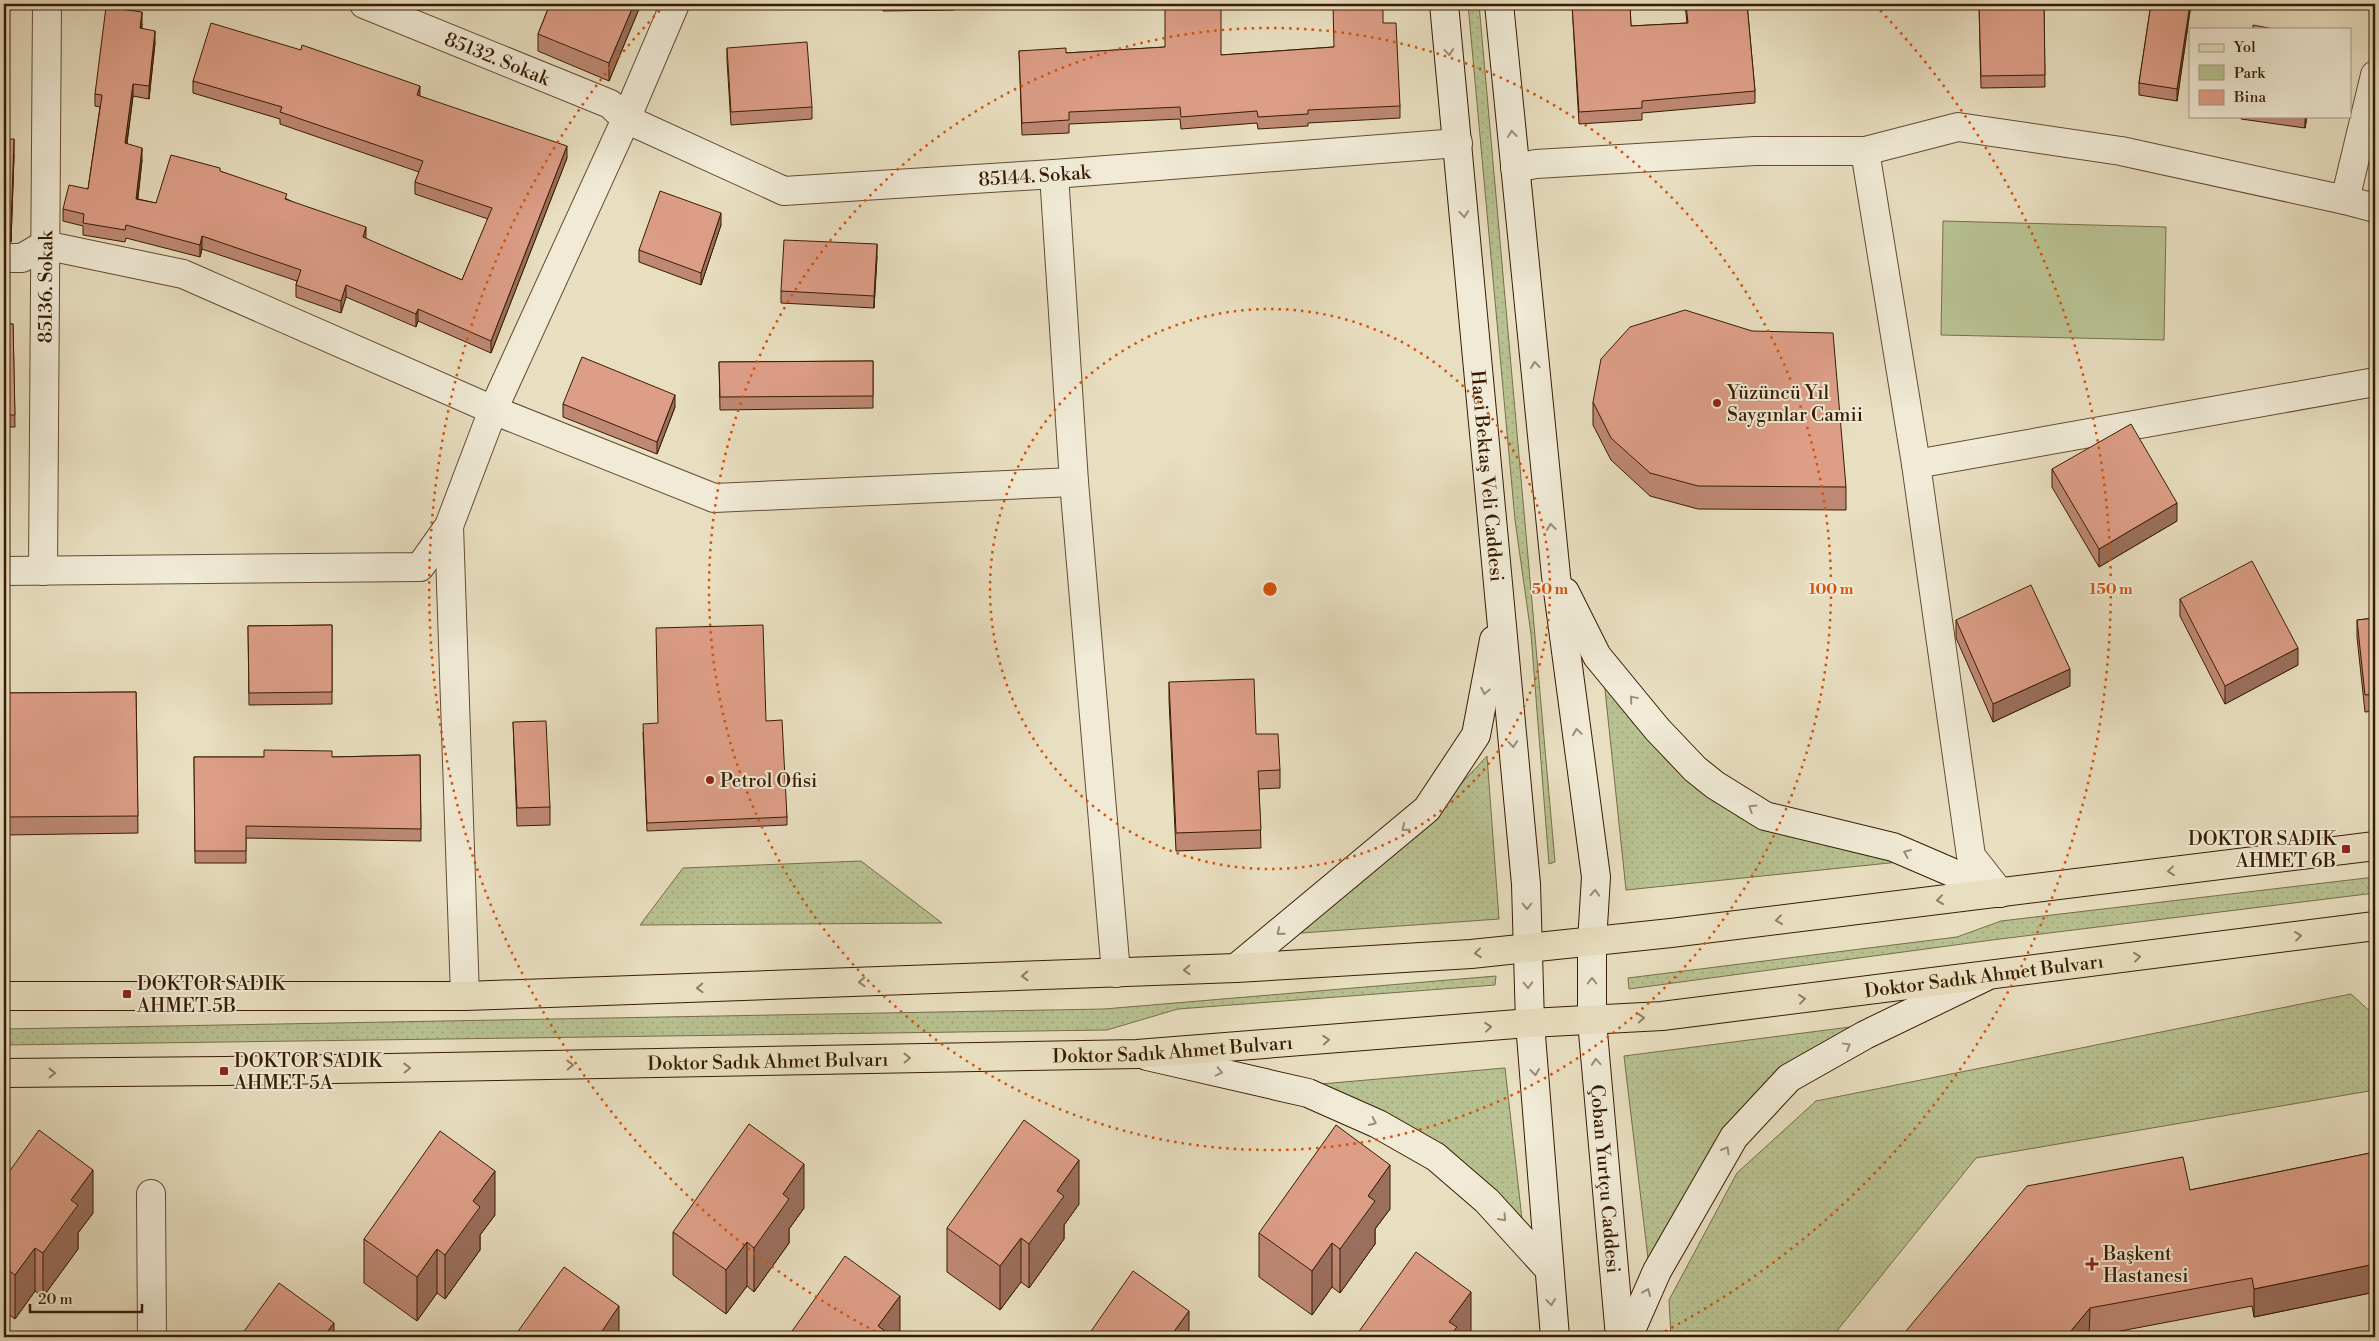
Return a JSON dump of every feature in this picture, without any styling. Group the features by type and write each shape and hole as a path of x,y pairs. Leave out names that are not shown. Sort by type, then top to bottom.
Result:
{"main road":[{"path":"4,996 466,996 1236,968 1471,954 1592,942 2375,846"},
{"name":"Doktor Sadık Ahmet Bulvarı","path":"4,1073 224,1071 1138,1054 1530,1023 1662,1016 2375,926"}],"street":[{"name":"85136. Sokak","path":"43,571 47,4"},
{"name":"85132. Sokak","path":"364,4 610,104 626,119"},
{"path":"4,571 420,567 450,526 493,410 626,119 675,4"},
{"name":"Haci Bektaş Veli Caddesi","path":"1444,4 1526,884 1530,1023"},
{"path":"1499,4 1556,576 1596,877 1592,942"},
{"path":"2345,200 2375,75"},
{"name":"85144. Sokak","path":"626,119 784,191 1054,174 1458,143"},
{"path":"1515,168 1536,164 1755,152 1865,151 1958,127 2121,151 2375,208"},
{"path":"1865,151 1916,464 1971,856 2000,893"},
{"path":"1054,174 1074,482 1116,973"},
{"path":"4,258 22,258 44,246 183,274 493,410 714,498 1074,482"},
{"path":"1916,464 2375,382"},
{"path":"450,526 466,996"},
{"path":"1556,576 1597,656 1658,729 1695,769 1715,785 1765,816 1893,847 2000,893"},
{"path":"1236,968 1427,809 1476,736 1500,609"},
{"name":"Çoban Yurtçu Caddesi","path":"1592,942 1592,1021 1620,1337"},
{"path":"1628,1337 1656,1271 1734,1136 1789,1078 1865,1035 1986,976"},
{"path":"1530,1023 1537,1085 1548,1268 1555,1337"},
{"path":"1138,1054 1308,1093 1378,1124 1436,1157 1487,1201 1548,1268"},
{"path":"151,1194 152,1337"}],"green space":[{"path":"1468,4 1479,4 1555,862 1549,864 1531,634 1515,520"},
{"path":"1943,221 2166,227 2164,340 1941,335"},
{"path":"1604,680 1696,783 1899,862 1626,890"},
{"path":"1487,756 1499,919 1287,934 1400,849"},
{"path":"861,861 942,923 640,925 683,868"},
{"path":"2375,877 2375,893 1992,940 1629,989 1628,978 1957,937 2001,921"},
{"path":"1496,976 1495,985 1178,1009 1107,1030 4,1045 4,1029 1104,1009"},
{"path":"2351,994 2375,1016 2375,1090 1976,1158 1832,1337 1671,1337 1669,1300 1737,1173 1816,1101"},
{"path":"1858,1026 1780,1075 1649,1267 1624,1056"},
{"path":"1505,1068 1523,1228 1321,1084"}],"building":[{"path":"550,4 634,4 609,63 538,34"},
{"path":"1165,4 1221,4 1221,55 1334,47 1333,4 1383,4 1383,23 1396,23 1400,106 1308,110 1308,114 1258,117 1257,111 1181,117 1180,107 1069,112 1069,120 1022,123 1019,51 1066,48 1066,53 1165,47"},
{"path":"1572,4 1630,4 1631,26 1688,23 1686,4 1747,4 1755,91 1642,101 1642,108 1579,112"},
{"path":"1979,4 2044,4 2045,75 1981,76"},
{"path":"2151,4 2190,4 2177,89 2139,83"},
{"path":"4,6 9,6 6,139 14,139 11,227 4,226"},
{"path":"106,7 142,12 140,28 155,31 149,86 133,84 125,143 142,148 136,199 156,203 171,155 220,168 220,171 287,194 285,199 366,227 363,237 462,280 492,208 415,182 423,161 280,112 282,107 193,81 211,23 301,50 302,45 420,86 417,95 567,146 491,341 418,309 416,314 346,285 341,301 296,285 301,270 202,236 200,245 126,225 125,230 83,223 84,214 63,209 69,185 88,189 102,95 95,94"},
{"path":"2253,25 2269,28 2253,28"},
{"path":"807,42 812,107 731,112 727,48"},
{"path":"660,191 721,213 701,273 639,250"},
{"path":"784,240 877,244 874,296 781,291"},
{"name":"Yüzüncü Yıl Saygınlar Camii","path":"1685,310 1752,331 1833,333 1846,487 1698,486 1650,473 1611,438 1593,402 1601,359 1630,327"},
{"path":"4,324 13,324 15,415 4,415"},
{"path":"582,357 675,395 657,442 563,404"},
{"path":"873,361 873,396 720,397 719,362"},
{"path":"2131,424 2177,503 2099,549 2052,469"},
{"path":"2252,561 2298,648 2225,686 2180,599"},
{"path":"2031,585 2070,669 1993,704 1956,620"},
{"path":"2375,618 2375,694 2365,695 2357,620"},
{"path":"332,625 332,692 249,693 248,626"},
{"path":"763,625 766,721 782,720 787,817 647,823 643,724 658,723 656,628"},
{"path":"1254,679 1256,734 1278,734 1280,770 1258,771 1261,830 1176,833 1169,682"},
{"path":"136,692 138,816 4,817 4,693"},
{"path":"546,721 550,807 517,808 513,722"},
{"path":"264,750 332,751 332,757 420,755 421,829 246,826 246,851 195,851 194,757 264,757"},
{"path":"1024,1120 1079,1160 1057,1191 1064,1196 1029,1244 1021,1238 1000,1266 947,1228"},
{"path":"749,1124 804,1164 783,1194 789,1199 754,1248 747,1242 726,1270 673,1232"},
{"path":"1336,1125 1390,1165 1368,1196 1375,1201 1340,1249 1332,1243 1312,1271 1259,1233"},
{"path":"39,1130 93,1170 71,1200 78,1205 43,1253 35,1248 15,1275 4,1267 4,1179"},
{"path":"440,1131 495,1171 473,1201 480,1207 445,1255 437,1249 417,1277 364,1239"},
{"path":"2375,1152 2375,1264 2254,1289 2252,1278 2090,1308 2066,1337 1901,1337 2027,1186 2183,1157 2190,1190"},
{"path":"1416,1252 1471,1292 1449,1322 1457,1327 1449,1337 1355,1337"},
{"path":"845,1256 900,1296 878,1326 885,1331 880,1337 788,1337"},
{"path":"564,1267 619,1306 598,1337 514,1337"},
{"path":"1133,1271 1189,1311 1170,1337 1087,1337"},
{"path":"279,1283 334,1323 323,1337 240,1337"}],"place":[{"name":"Yüzüncü Yıl Saygınlar Camii","path":"1717,403"},
{"name":"Petrol Ofisi","path":"710,780"},
{"name":"DOKTOR SADIK AHMET 6B","path":"2346,849"},
{"name":"DOKTOR SADIK AHMET 5B","path":"127,994"},
{"name":"DOKTOR SADIK AHMET 5A","path":"224,1071"},
{"name":"Başkent Hastanesi","path":"2092,1264"}]}
